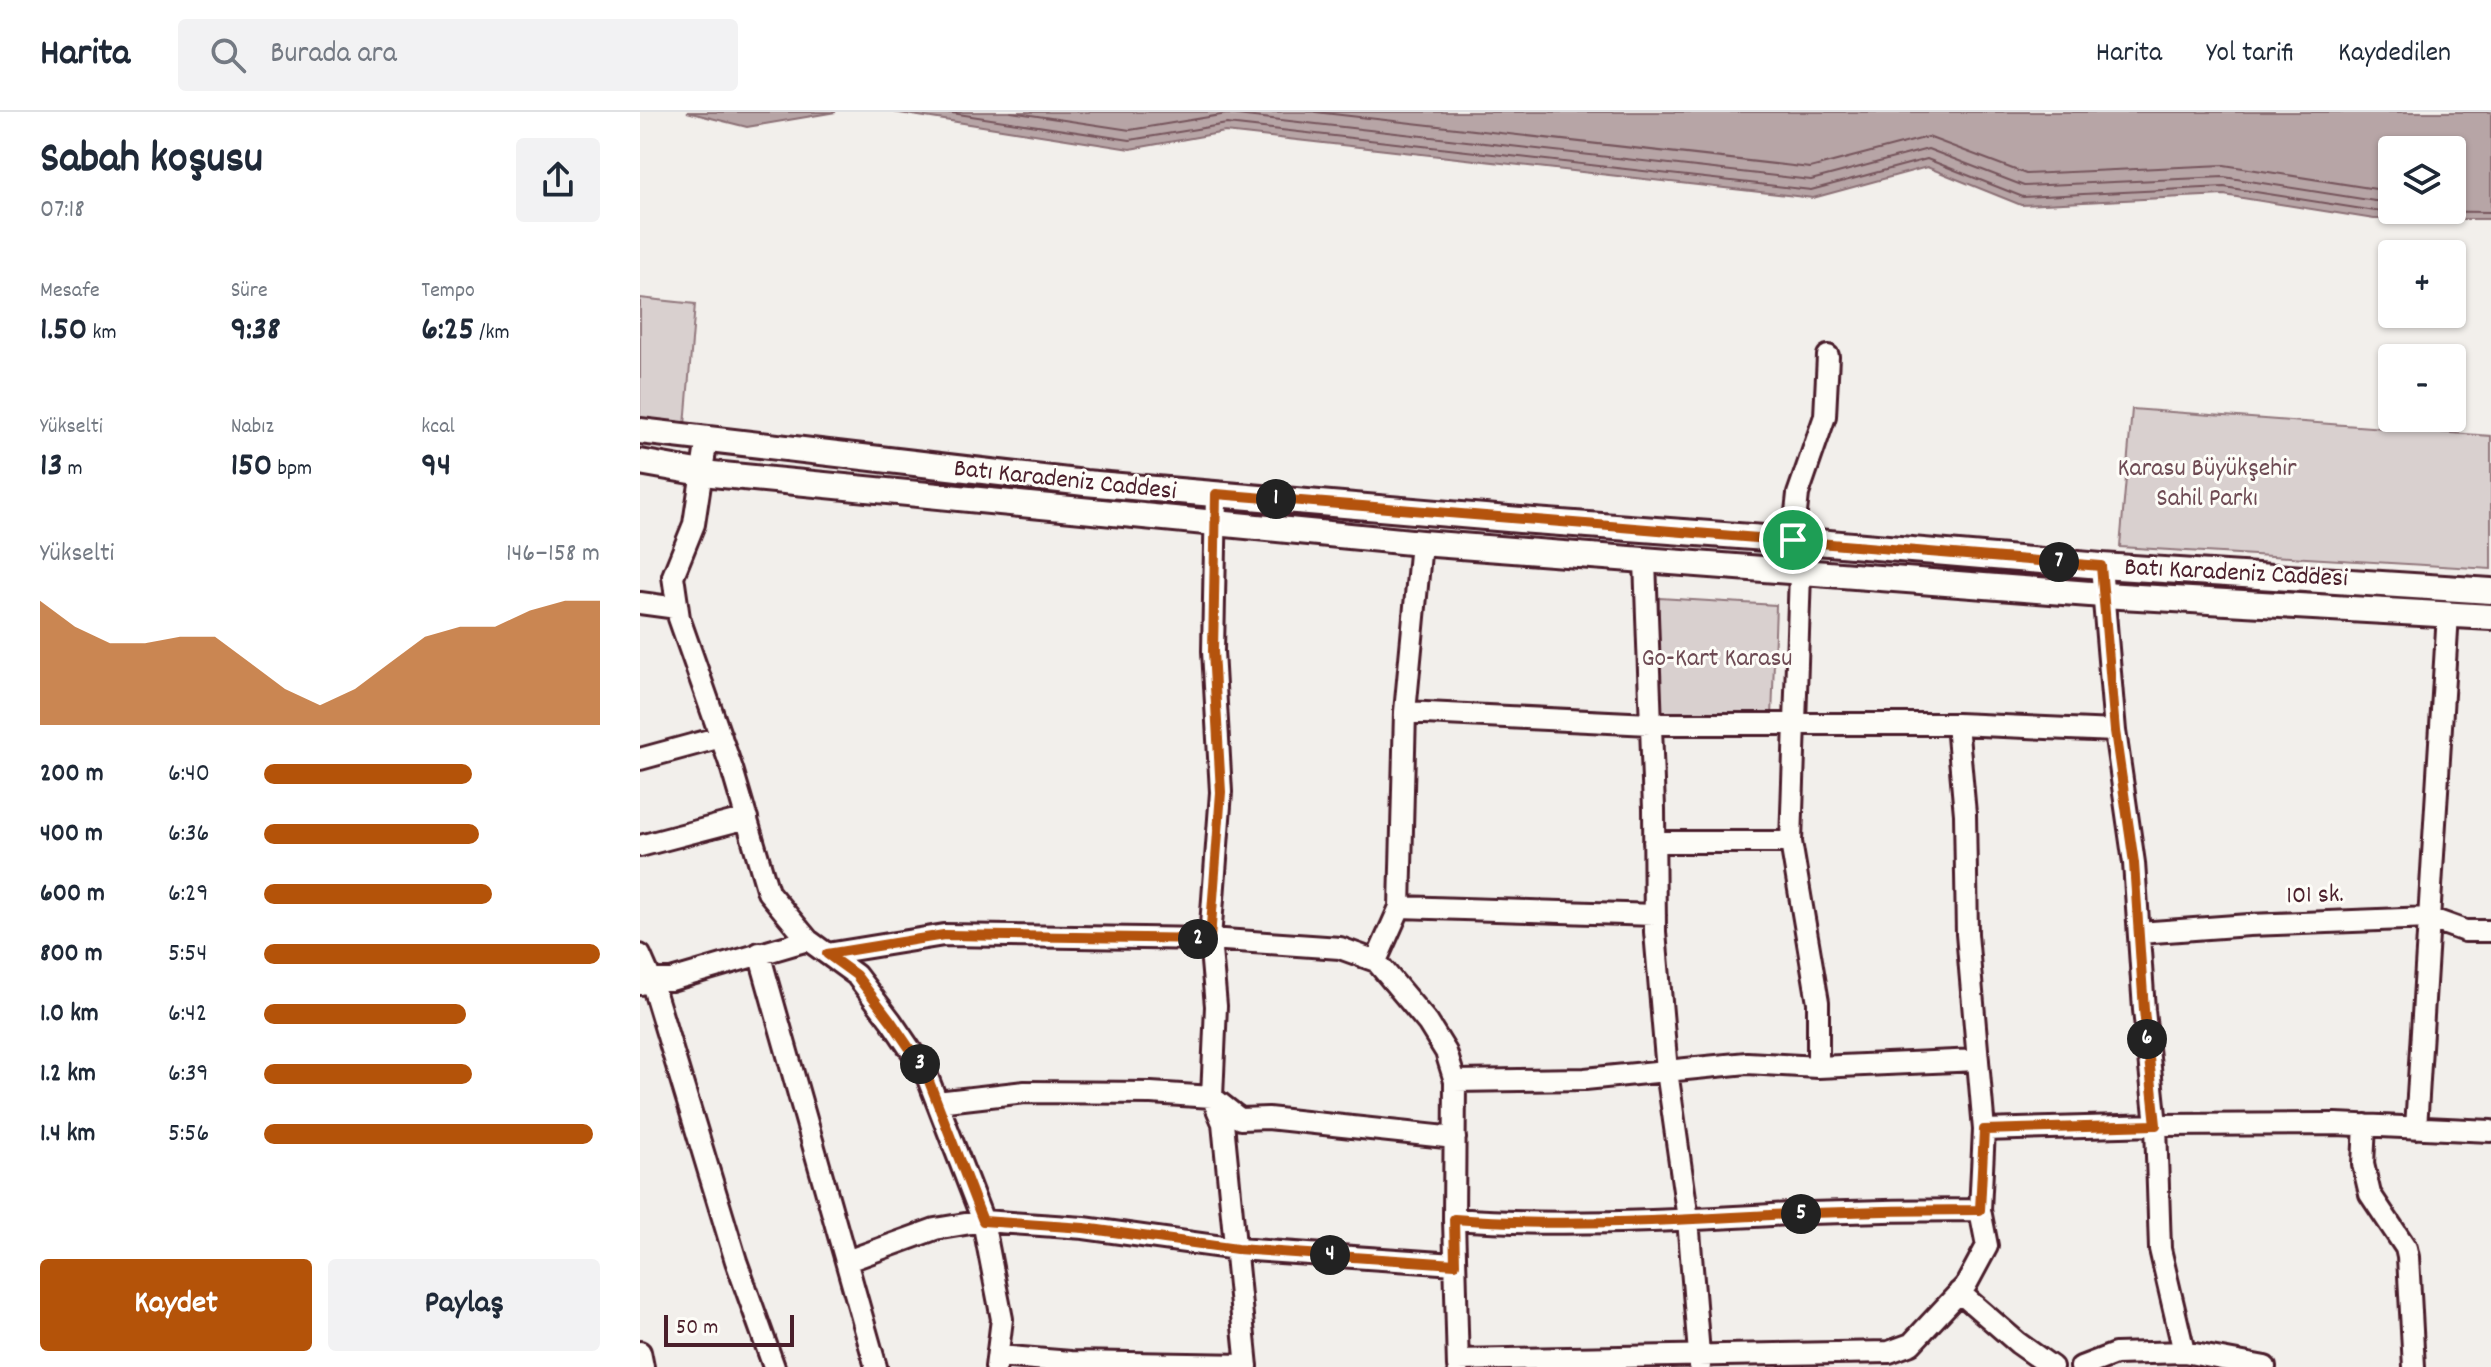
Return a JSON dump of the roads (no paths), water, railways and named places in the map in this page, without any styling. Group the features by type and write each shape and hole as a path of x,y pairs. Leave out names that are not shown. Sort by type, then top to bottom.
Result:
{"main road":[{"name":"Batı Karadeniz Caddesi","path":"640,431 1085,483 2101,566 2491,591"},
{"name":"Batı Karadeniz Caddesi","path":"640,462 702,473 1421,543 2103,595 2491,617"}],"street":[{"path":"1793,540 1798,494 1825,416 1828,356"},
{"path":"707,438 694,524 673,576 679,618 721,737 768,892 808,940 856,975 925,1071 983,1221 1002,1319 997,1362 1247,1366 1223,1123 1212,1097 1216,1006 1210,939 1221,792 1213,651 1216,494"},
{"path":"1376,961 1400,907 1405,712 1421,543"},
{"path":"1645,561 1655,915 1667,1071 1688,1219 1700,1361"},
{"path":"2101,566 2115,731 2134,863 2156,1125 2160,1249 2184,1352"},
{"path":"1800,573 1791,842 1818,1002 1818,1067"},
{"path":"640,603 677,608"},
{"path":"2416,1128 2448,614"},
{"path":"1405,712 1650,724 1957,724 2115,731"},
{"path":"827,954 944,935 1210,939 1340,948 1376,961 1428,1023 1446,1052 1455,1081 1454,1219 1458,1364 1700,1361 1889,1352 1911,1344 1966,1285 1987,1246 1980,1210 1984,1130 1967,934 1965,814 1957,724"},
{"path":"640,759 721,737"},
{"path":"640,846 747,818"},
{"path":"1654,842 1791,842"},
{"path":"1400,907 1655,915"},
{"name":"101 sk.","path":"2139,933 2429,918 2465,931 2491,931"},
{"path":"646,982 671,980 808,940"},
{"path":"759,953 876,1367"},
{"path":"640,955 736,1261 774,1367"},
{"path":"1455,1081 1585,1079 1747,1063 1818,1067 1978,1060"},
{"path":"937,1102 1025,1092 1212,1097 1240,1119 1268,1118 1455,1138"},
{"path":"1984,1130 2156,1125 2365,1125 2491,1131"},
{"path":"2365,1125 2363,1164 2370,1194 2406,1248 2408,1257 2414,1367"},
{"path":"1454,1219 1503,1223 1579,1223 1980,1210"},
{"path":"847,1261 935,1229 983,1221 1084,1228 1237,1249 1455,1264"},
{"path":"1959,1292 2018,1343 2052,1367"},
{"path":"640,1352 643,1367"},
{"path":"2081,1367 2115,1354 2184,1352 2228,1364 2265,1367"}],"water":[{"path":"687,112 836,112 747,127"},
{"path":"893,112 2491,112 2491,219 2466,219 2466,136 2378,136 2378,219 2374,219 2224,195 2021,205 1927,167 1813,198 1225,132 1130,149"}],"park label":[{"name":"Karasu Büyükşehir Sahil Parkı","path":"2207,484"},
{"name":"Go-Kart Karasu","path":"1717,659"}]}
